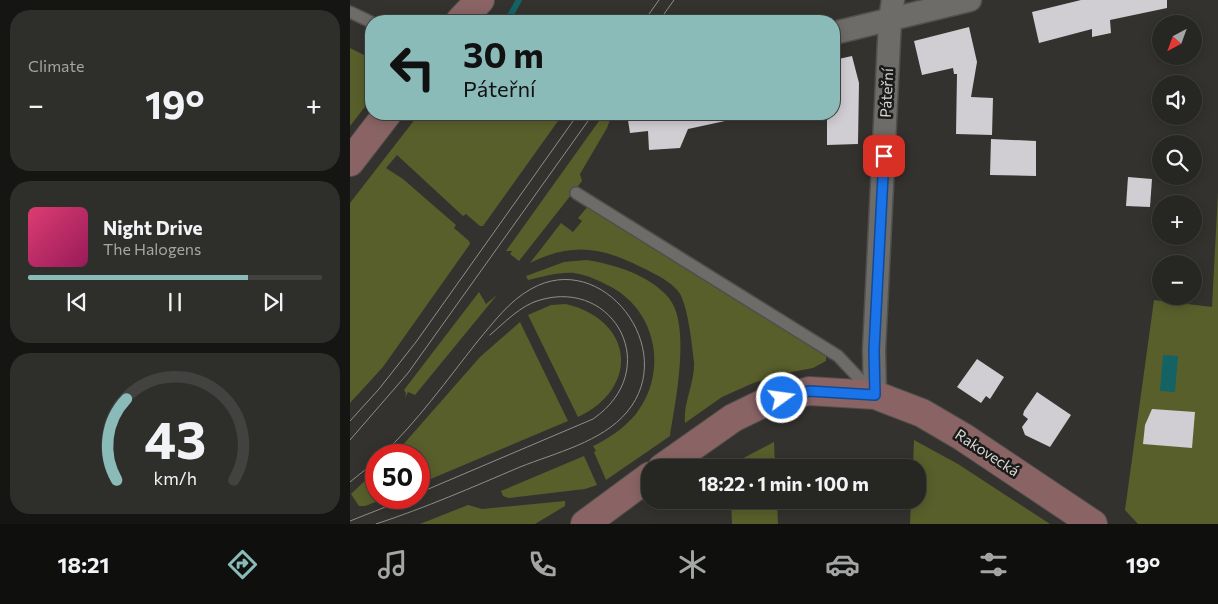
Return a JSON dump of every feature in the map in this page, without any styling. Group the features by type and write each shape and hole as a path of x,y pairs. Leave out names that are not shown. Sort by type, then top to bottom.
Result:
{"main road":[{"path":"464,15 475,0"},
{"path":"466,15 480,0"},
{"path":"350,162 383,120"},
{"name":"Rakovecká","path":"675,459 733,418 768,401 809,391 875,395 922,413 963,437 1093,524"},
{"path":"585,524 641,483"}],"street":[{"path":"840,31 892,10 970,0"},
{"name":"Páteřní","path":"875,395 874,350 892,10"}],"lane":[{"path":"350,12 365,19"},
{"path":"576,193 838,356 875,395"}],"green space":[{"path":"350,48 365,56 365,107 350,126"},
{"path":"414,120 559,120 483,226 480,226 466,214 463,216 397,155 386,168 403,179 456,225 454,228 470,244 383,367 350,403 350,203"},
{"path":"600,120 610,120 580,174 582,181 519,261 510,254 512,251 506,251"},
{"path":"1218,192 1218,524 1138,524 1125,510 1153,305 1212,307"},
{"path":"589,205 816,349 826,356 826,361 813,368 780,374 751,384 722,397 685,423 694,362 687,315 681,297 675,287 643,268 614,255 601,252 574,250 560,252 530,263 561,223 573,232 582,221 578,218"},
{"path":"586,260 608,264 651,282 668,297 675,309 679,325 680,364 670,436 606,480 593,446 627,424 646,398 652,381 654,363 653,345 648,328 640,312 628,299 613,288 594,279 574,273 556,274 528,280 526,276 564,262"},
{"path":"479,292 486,304 497,295 415,395 408,392 405,398 406,393 404,390"},
{"path":"566,304 588,312 605,324 616,339 621,355 620,372 612,389 598,404 578,417 528,315 551,305"},
{"path":"520,322 568,421 430,479 430,444 404,444 480,357"},
{"path":"914,440 958,464 1050,524 910,524 911,509 926,509 926,459 913,459"},
{"path":"774,442 775,459 741,459"},
{"path":"584,456 597,485 585,489 509,498 503,496 501,491"},
{"path":"365,481 365,506 359,506 351,494"},
{"path":"565,501 565,506 535,524 420,524 468,505 482,509"},
{"path":"731,509 777,509 778,524 732,524"}],"water":[{"path":"1163,355 1178,356 1175,392 1160,391"}],"building":[{"path":"1081,0 1167,0 1167,8 1110,20 1111,33 1092,37 1092,29 1039,43 1032,12"},
{"path":"969,27 977,62 971,97 993,98 992,135 956,134 957,74 954,74 953,68 922,75 914,41"},
{"path":"852,56 859,83 858,144 827,145 827,120 840,120 840,59"},
{"path":"628,120 725,120 688,129 680,148 649,150 648,131 630,133"},
{"path":"991,139 1036,141 1036,176 990,175"},
{"path":"1128,177 1152,179 1150,207 1126,206"},
{"path":"977,359 1004,377 990,399 986,396 981,403 957,387"},
{"path":"1037,392 1071,415 1050,447 1025,435 1022,427 1028,419 1023,415 1024,411"},
{"path":"1152,409 1195,412 1192,448 1143,444 1145,425"}],"waterway":[{"path":"510,15 519,0"}],"tram line":[{"path":"648,15 659,0"},
{"path":"663,15 674,0"},
{"path":"350,421 379,389 416,342 574,120"},
{"path":"350,440 408,373 589,120"},
{"path":"393,444 420,415 502,313 531,289 558,280 583,282 607,293 626,312 639,335 644,360 641,387 627,412 617,422 605,431 577,446 520,467 430,504"},
{"path":"430,488 593,419 614,399 625,377 627,354 621,333 608,315 590,302 567,297 533,302 520,310 490,335"},
{"path":"350,482 365,470"},
{"path":"350,521 380,509"},
{"path":"376,524 418,509"}],"route":[{"path":"782,398 809,391 875,395 874,350 884,156"}]}
